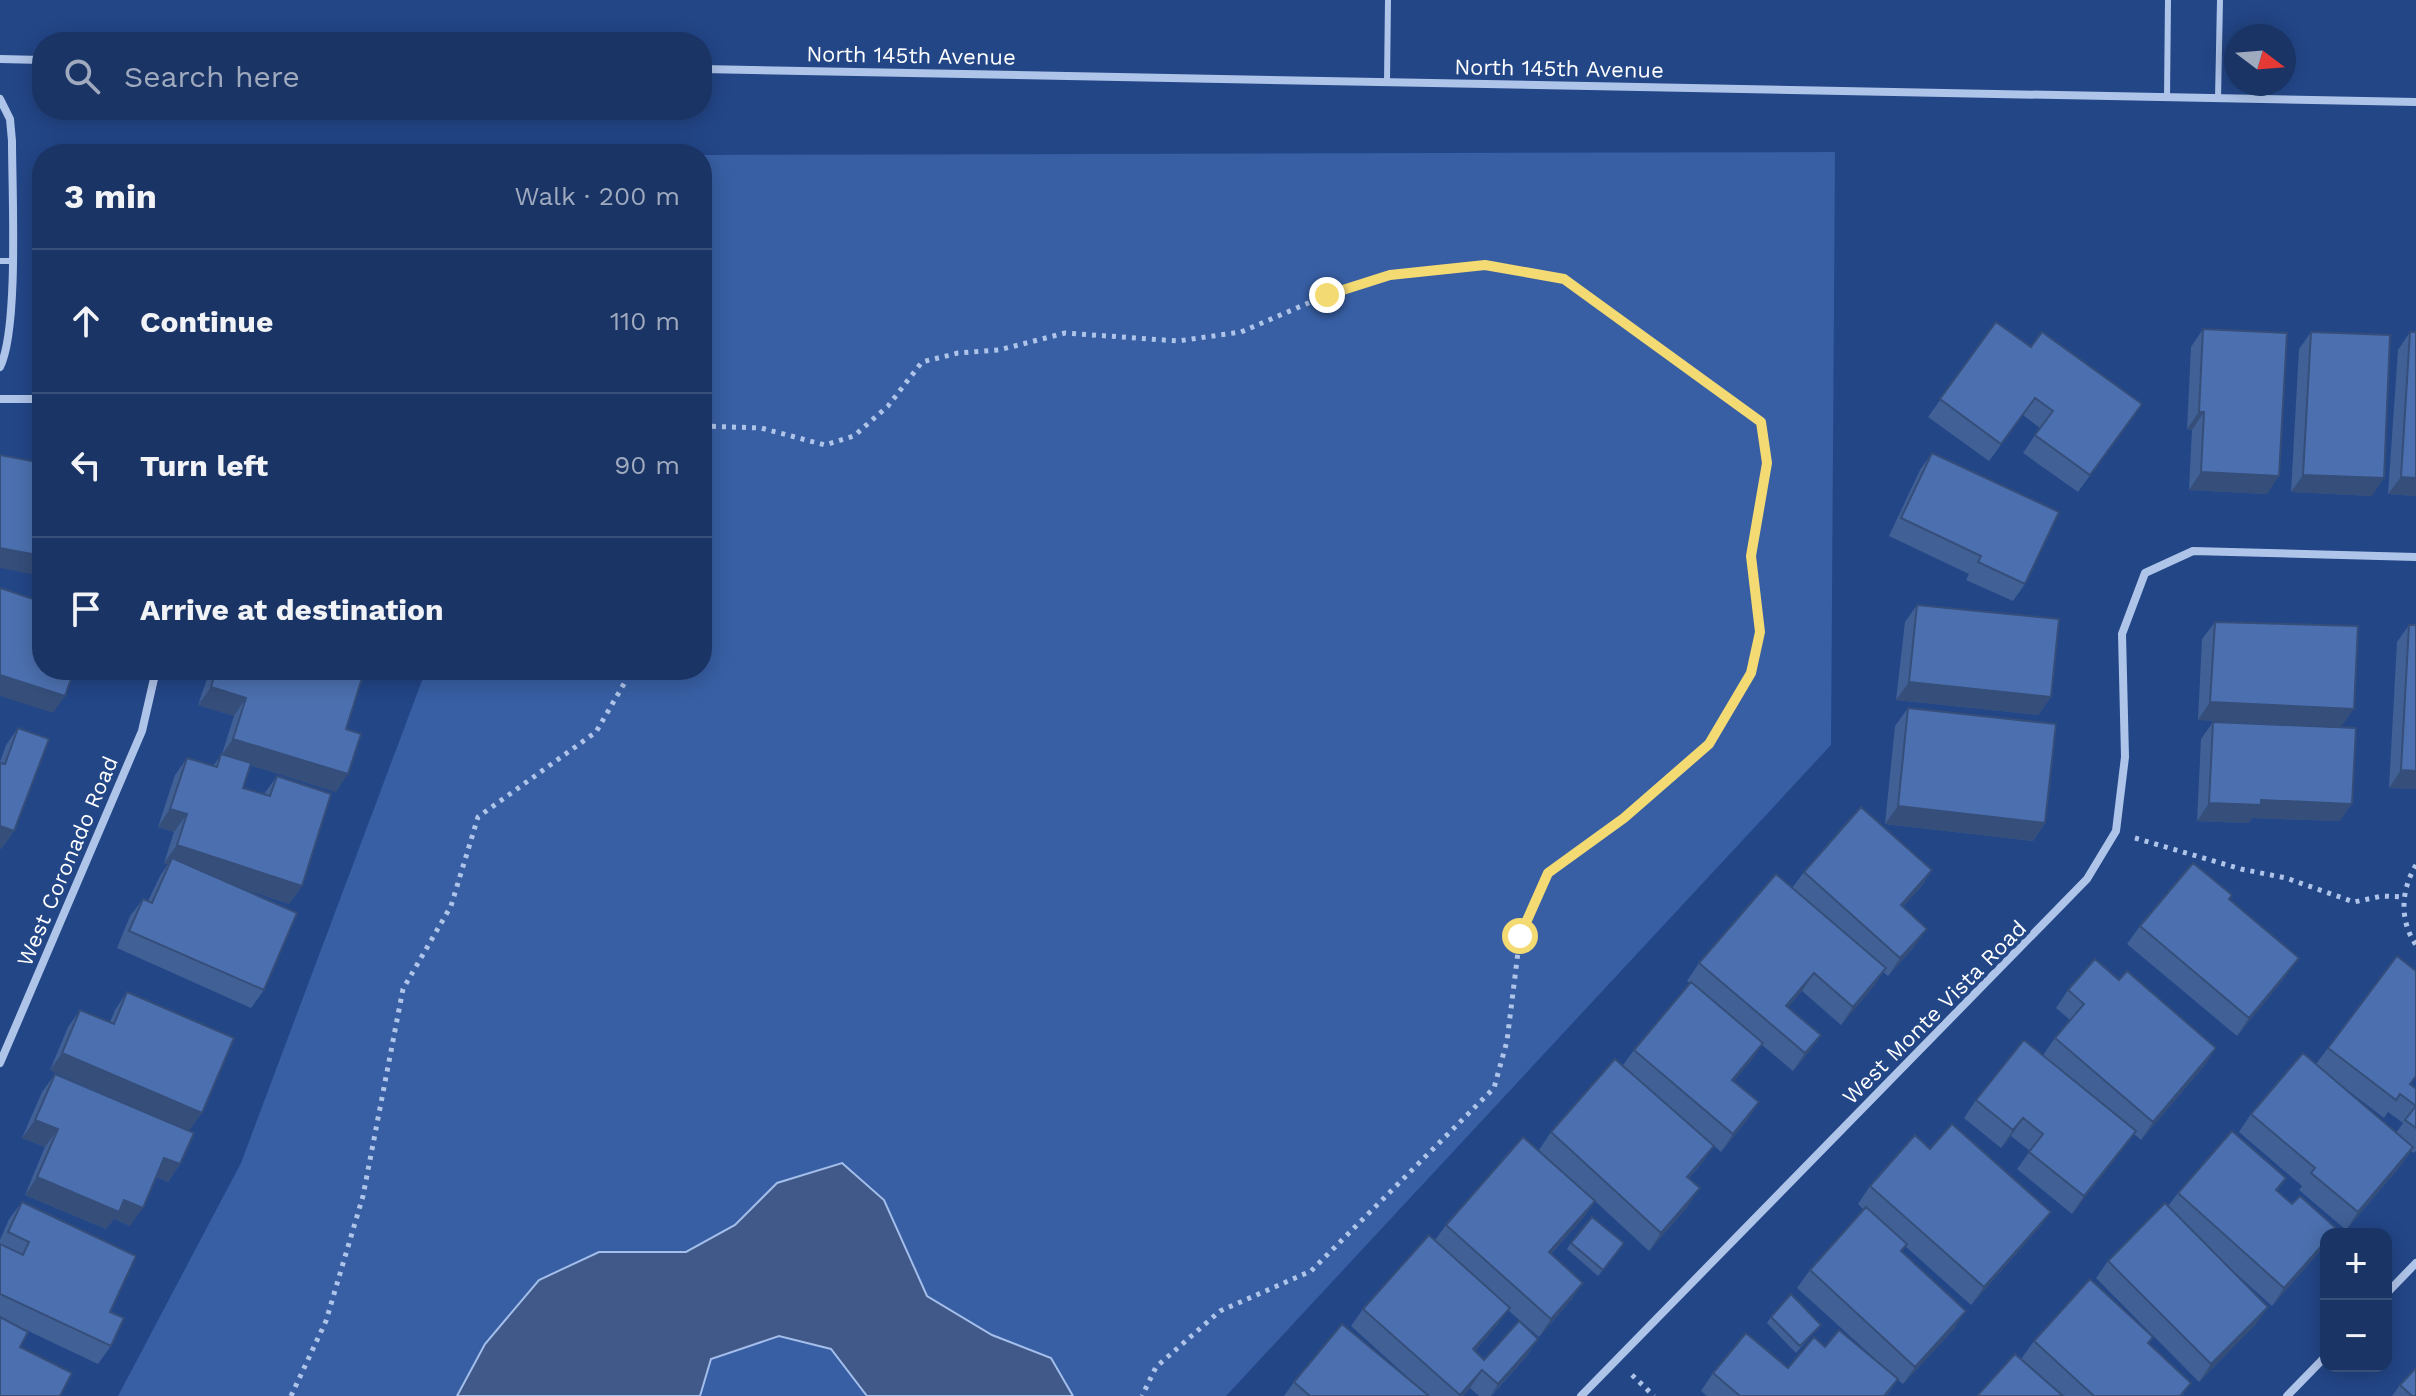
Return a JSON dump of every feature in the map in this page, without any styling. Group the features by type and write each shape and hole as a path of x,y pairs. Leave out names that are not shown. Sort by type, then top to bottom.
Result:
{"street":[{"path":"0,59 32,60"},
{"name":"North 145th Avenue","path":"712,69 2416,102"},
{"path":"0,99 10,119 12,141 12,261 6,354 0,367"},
{"path":"0,399 32,399"},
{"name":"West Monte Vista Road","path":"1581,1396 2087,879 2116,831 2125,757 2122,634 2145,573 2193,551 2416,557"},
{"name":"West Coronado Road","path":"0,1063 142,731 154,680"},
{"path":"2392,1288 2416,1263"},
{"path":"2287,1396 2320,1362"}],"lane":[{"path":"1387,82 1388,0"},
{"path":"2167,98 2168,0"},
{"path":"2218,99 2220,0"},
{"path":"0,261 12,261"}],"path":[{"path":"712,426 761,428 825,445 854,436 888,406 922,362 958,353 999,350 1065,333 1178,341 1241,332 1327,295 1390,275 1485,265 1564,279 1761,422 1767,463 1751,556 1760,632 1751,673 1709,744 1624,818 1548,873 1520,936 1507,1041 1494,1088 1311,1271 1220,1311 1156,1367 1142,1396"},
{"path":"291,1396 326,1321 363,1196 403,989 451,906 478,817 596,732 626,680"},
{"path":"2116,831 2183,853 2286,878 2354,902 2382,896 2404,897"},
{"path":"2416,865 2404,897 2407,928 2416,945"}],"shaded area":[{"path":"1835,152 1831,745 1226,1396 118,1396 241,1163 422,680 712,680 712,155"},
{"path":"842,1163 884,1200 927,1296 992,1335 1051,1358 1073,1396 867,1396 831,1349 779,1336 711,1359 700,1396 457,1396 485,1344 539,1280 599,1252 686,1252 735,1225 777,1183"}],"building":[{"path":"1996,322 2031,347 2042,332 2142,404 2090,475 2035,435 2053,411 2035,398 2001,444 1940,399"},
{"path":"2203,329 2287,333 2279,476 2201,472 2204,412 2199,412"},
{"path":"2311,332 2390,335 2384,478 2303,475"},
{"path":"2410,332 2416,332 2416,478 2401,477"},
{"path":"1932,453 2059,512 2025,584 1978,562 1981,556 1901,518"},
{"path":"0,455 32,461 32,554 0,548"},
{"path":"0,588 32,599 32,680 71,680 65,696 0,675"},
{"path":"1917,605 2059,619 2051,697 1909,682"},
{"path":"2215,622 2358,626 2354,709 2210,702"},
{"path":"2409,625 2416,625 2416,771 2401,770"},
{"path":"213,680 361,680 346,729 361,734 348,774 233,739 246,698 211,687"},
{"path":"1908,708 2056,724 2045,823 1898,806"},
{"path":"2213,722 2356,728 2352,804 2261,800 2261,805 2209,803"},
{"path":"18,728 49,739 14,831 0,826 0,763 5,764"},
{"path":"221,754 251,763 243,788 270,796 277,776 331,794 302,886 177,845 187,814 170,809 187,758 217,767"},
{"path":"1861,807 1932,870 1901,905 1927,929 1900,958 1804,872"},
{"path":"172,858 297,913 264,990 129,931 143,899 152,903"},
{"path":"2193,863 2232,895 2229,899 2299,958 2249,1018 2140,926"},
{"path":"1776,874 1886,968 1853,1007 1814,973 1786,1006 1821,1035 1805,1053 1699,963"},
{"path":"2397,956 2416,971 2416,1076 2410,1084 2416,1089 2416,1106 2400,1094 2396,1100 2328,1048"},
{"path":"2095,959 2119,980 2127,971 2216,1048 2153,1122 2055,1038 2084,1004 2068,990"},
{"path":"1691,982 1763,1043 1732,1080 1759,1102 1733,1134 1634,1050"},
{"path":"127,992 234,1038 202,1113 62,1053 80,1010 114,1024"},
{"path":"2024,1040 2136,1131 2084,1196 2029,1152 2043,1134 2023,1118 2013,1130 1976,1100"},
{"path":"2303,1053 2413,1147 2358,1212 2311,1173 2315,1168 2251,1114"},
{"path":"1615,1059 1714,1146 1687,1177 1700,1188 1661,1233 1551,1132"},
{"path":"55,1074 194,1133 180,1164 164,1158 143,1208 124,1200 119,1212 37,1177 58,1129 35,1120"},
{"path":"2416,1106 2416,1128 2405,1120"},
{"path":"1952,1124 2051,1212 1984,1287 1870,1186 1915,1135 1930,1149"},
{"path":"2232,1131 2286,1178 2276,1190 2292,1204 2300,1196 2336,1228 2320,1228 2320,1248 2284,1288 2178,1193"},
{"path":"1523,1137 1595,1201 1549,1252 1583,1283 1551,1319 1446,1225"},
{"path":"22,1202 136,1256 110,1312 124,1318 111,1346 0,1294 0,1244 23,1255 29,1242 8,1232"},
{"path":"2165,1203 2268,1307 2211,1364 2108,1261"},
{"path":"1866,1207 1907,1244 1901,1251 1966,1311 1915,1367 1810,1270"},
{"path":"1592,1217 1624,1243 1603,1270 1571,1243"},
{"path":"1429,1235 1510,1308 1473,1349 1484,1360 1519,1321 1538,1339 1498,1384 1482,1370 1460,1395 1363,1309"},
{"path":"2090,1279 2153,1337 2148,1343 2191,1383 2180,1396 2094,1396 2034,1341"},
{"path":"1791,1294 1821,1325 1800,1346 1771,1317"},
{"path":"0,1317 28,1332 20,1347 72,1373 60,1396 0,1396"},
{"path":"1342,1324 1429,1396 1310,1396 1294,1382"},
{"path":"1839,1330 1898,1379 1884,1396 1740,1396 1713,1373 1746,1333 1788,1368 1814,1337 1825,1347"},
{"path":"2015,1354 2063,1396 1977,1396"},
{"path":"2416,1368 2416,1396 2412,1396 2400,1385"}],"route":[{"path":"1327,295 1390,275 1485,265 1564,279 1761,422 1767,463 1751,556 1760,632 1751,673 1709,744 1624,818 1548,873 1520,936"}]}
